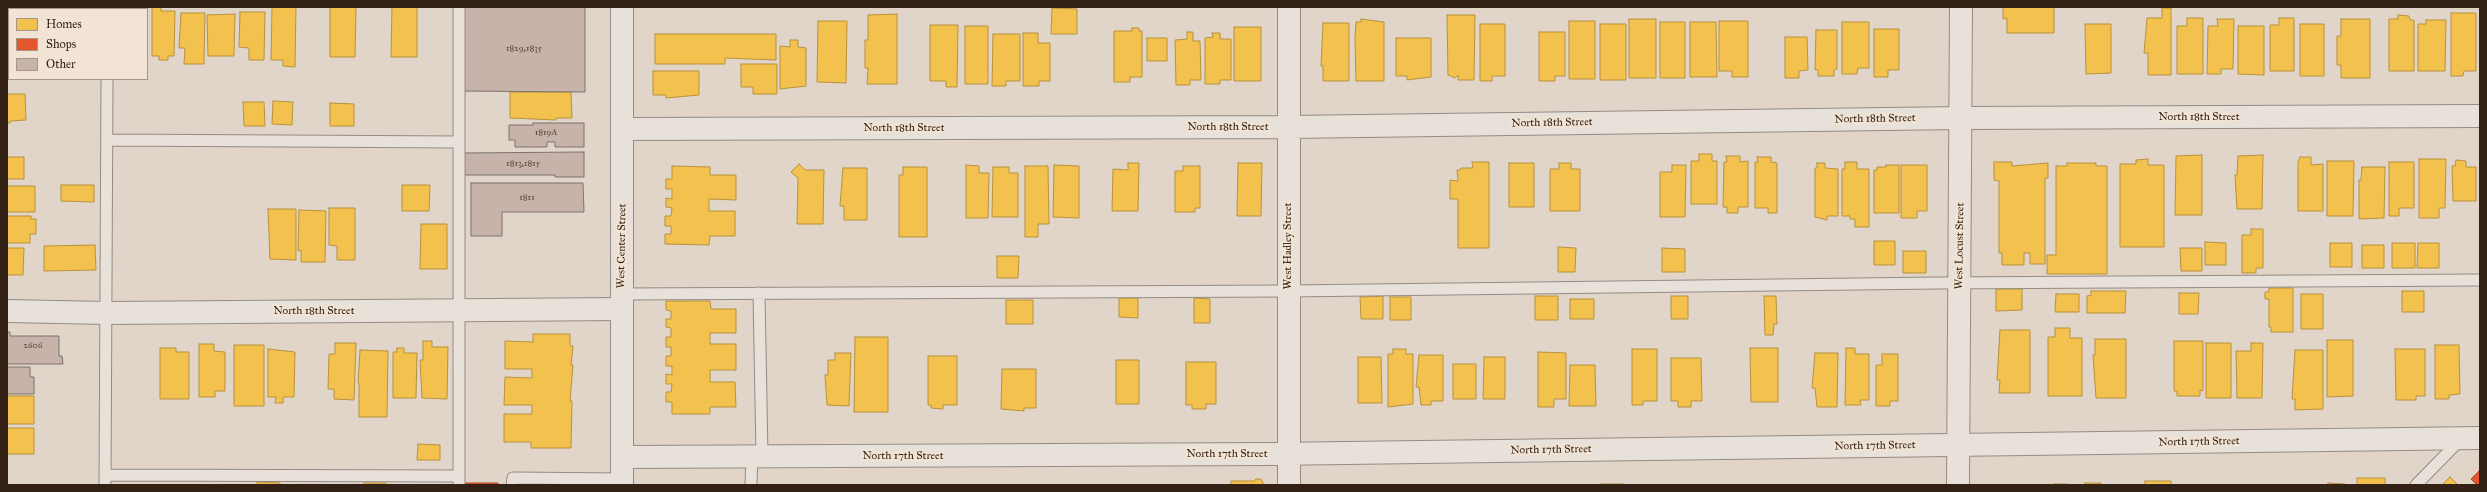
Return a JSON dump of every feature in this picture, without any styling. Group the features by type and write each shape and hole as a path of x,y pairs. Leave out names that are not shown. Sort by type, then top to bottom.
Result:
{"street":[{"name":"West Center Street","path":"622,7 622,482"},
{"name":"West Hadley Street","path":"1289,7 1289,485"},
{"name":"West Locust Street","path":"1958,485 1961,7"},
{"name":"North 18th Street","path":"623,129 1288,127 1961,118 2480,116"},
{"name":"North 18th Street","path":"7,311 107,313 458,310 621,301"},
{"name":"North 17th Street","path":"622,457 1289,453 2471,438"}],"lane":[{"path":"107,80 108,140 105,480 459,481 459,7"},
{"path":"108,140 459,142"},
{"path":"621,301 759,293 1288,291 1959,283 2480,280"},
{"path":"751,485 757,456 759,293"},
{"path":"2416,485 2471,438"},
{"path":"512,485 513,478 557,482 622,482"}],"building: Homes":[{"path":"152,7 161,7 161,11 175,11 174,56 168,56 168,60 159,60 159,56 152,56"},
{"path":"272,7 296,7 295,67 283,66 283,60 271,60"},
{"path":"330,7 356,7 355,57 330,57"},
{"path":"392,7 417,7 417,57 391,57"},
{"path":"2003,7 2054,7 2054,33 2007,33 2007,18 2003,19"},
{"path":"1052,8 1077,9 1077,34 1051,34"},
{"path":"2162,8 2171,8 2171,75 2148,75 2148,53 2144,53 2147,18 2162,18"},
{"path":"240,12 265,12 264,60 249,60 249,48 239,47"},
{"path":"181,13 205,13 204,64 184,64 185,48 179,48"},
{"path":"2451,13 2476,13 2476,71 2464,71 2463,76 2451,76"},
{"path":"235,14 234,56 208,56 207,15"},
{"path":"897,14 897,84 867,84 868,68 865,68 865,40 868,40 868,15"},
{"path":"1447,15 1475,15 1474,80 1458,80 1458,75 1455,78 1448,75"},
{"path":"2398,15 2409,16 2410,20 2414,20 2414,71 2389,71 2389,19 2398,19"},
{"path":"2187,18 2203,18 2203,74 2177,74 2177,26 2187,26"},
{"path":"2279,18 2294,18 2294,71 2270,71 2270,25 2279,25"},
{"path":"1361,19 1384,22 1384,81 1356,81 1356,22 1361,22"},
{"path":"1629,19 1656,19 1656,78 1629,78"},
{"path":"2217,19 2234,19 2233,69 2221,69 2221,74 2207,74 2208,26 2218,26"},
{"path":"2341,19 2370,19 2370,78 2341,78 2341,65 2337,65 2337,36 2341,36"},
{"path":"2426,20 2446,20 2445,71 2418,71 2418,24 2426,24"},
{"path":"818,21 847,21 846,83 817,82"},
{"path":"1569,21 1595,21 1595,79 1569,79"},
{"path":"1719,21 1748,21 1748,77 1732,77 1732,71 1719,71"},
{"path":"1660,22 1685,22 1685,78 1660,78"},
{"path":"1690,22 1716,22 1717,77 1690,77"},
{"path":"1842,22 1869,22 1869,68 1858,68 1857,74 1842,74"},
{"path":"1323,23 1349,23 1349,81 1323,81 1323,66 1321,66"},
{"path":"1480,24 1505,24 1505,76 1492,76 1492,81 1480,81"},
{"path":"1600,24 1626,24 1626,80 1600,80"},
{"path":"2085,24 2111,24 2111,73 2086,74"},
{"path":"2300,24 2324,24 2324,76 2300,76"},
{"path":"930,25 958,25 957,87 946,87 946,81 930,81"},
{"path":"965,26 988,26 988,84 965,84"},
{"path":"2238,26 2264,26 2264,75 2238,74"},
{"path":"1234,27 1261,27 1261,81 1234,81"},
{"path":"1132,28 1139,28 1139,31 1142,31 1142,77 1130,77 1130,82 1114,82 1114,31 1132,31"},
{"path":"1874,29 1899,29 1899,70 1888,70 1888,77 1874,77"},
{"path":"1816,30 1837,30 1837,69 1834,70 1834,76 1818,76 1818,70 1815,70"},
{"path":"1187,32 1193,32 1193,41 1200,41 1201,80 1190,80 1190,85 1176,85 1175,40 1187,39"},
{"path":"1539,32 1565,32 1565,76 1555,76 1555,81 1539,81"},
{"path":"1023,33 1038,33 1038,43 1050,43 1050,81 1039,81 1039,86 1023,86"},
{"path":"1212,33 1220,33 1220,39 1231,39 1231,80 1220,80 1220,84 1205,84 1205,38 1213,37"},
{"path":"655,34 776,34 776,60 725,58 725,64 655,64"},
{"path":"993,34 1020,34 1020,81 1006,81 1006,86 992,86"},
{"path":"1785,37 1807,37 1808,70 1799,71 1799,78 1785,78"},
{"path":"1147,38 1167,38 1167,61 1147,61"},
{"path":"1396,38 1431,38 1431,77 1407,80 1407,76 1396,76"},
{"path":"790,40 798,40 798,47 806,48 806,86 780,89 780,46 790,47"},
{"path":"741,64 777,64 777,94 753,94 753,87 741,87"},
{"path":"653,71 699,71 699,95 666,98 666,95 653,95"},
{"path":"510,92 571,92 572,118 556,118 556,120 510,118"},
{"path":"7,94 25,94 26,120 10,121 10,123 7,123"},
{"path":"273,101 293,102 292,125 272,124"},
{"path":"243,102 264,102 265,126 244,126"},
{"path":"330,103 354,104 354,126 330,126"},
{"path":"1699,154 1712,154 1712,161 1717,161 1717,204 1691,204 1691,161 1699,161"},
{"path":"2202,155 2202,215 2175,215 2176,156"},
{"path":"2263,155 2262,209 2237,209 2235,175 2237,175 2238,156"},
{"path":"1726,156 1740,156 1740,162 1748,161 1748,207 1738,207 1738,213 1727,213 1727,207 1723,207 1724,162 1727,162"},
{"path":"7,157 24,157 24,179 7,179"},
{"path":"1757,157 1771,157 1771,162 1777,163 1777,213 1768,213 1768,208 1755,208 1755,162 1758,162"},
{"path":"2300,157 2311,157 2311,165 2323,164 2323,211 2298,211 2298,162"},
{"path":"2148,159 2148,165 2164,165 2164,247 2120,247 2120,164 2136,164 2136,160"},
{"path":"2419,159 2446,159 2445,208 2439,208 2439,218 2419,218"},
{"path":"2456,160 2466,161 2466,167 2476,167 2476,201 2453,201 2452,166 2455,166"},
{"path":"2327,161 2354,161 2353,216 2327,216"},
{"path":"1472,162 1489,162 1489,248 1458,248 1458,199 1450,199 1450,180 1458,181 1457,170 1460,170 1461,168 1473,168"},
{"path":"1845,162 1857,162 1857,169 1869,169 1869,227 1855,227 1855,219 1850,219 1850,216 1842,216 1842,169 1845,169"},
{"path":"1994,162 2012,162 2012,166 2048,163 2048,178 2045,178 2045,264 2030,264 2030,253 2024,253 2024,265 2002,265 2002,253 1999,253 1999,181 1994,180"},
{"path":"2389,162 2414,162 2414,208 2399,208 2399,216 2389,216"},
{"path":"1128,163 1139,163 1138,211 1112,211 1113,169 1128,170"},
{"path":"1238,163 1262,163 1261,216 1237,216"},
{"path":"1509,163 1534,163 1534,207 1509,207"},
{"path":"1559,163 1571,163 1571,169 1580,169 1580,211 1550,211 1550,169 1559,169"},
{"path":"1817,163 1825,163 1825,168 1838,169 1838,216 1827,216 1827,220 1815,217 1815,168 1817,168"},
{"path":"2067,163 2096,163 2096,166 2107,166 2107,274 2047,274 2047,255 2056,255 2056,166 2067,166"},
{"path":"799,164 805,170 824,170 823,224 797,224 798,178 791,172"},
{"path":"966,165 979,166 979,173 989,173 988,218 966,218"},
{"path":"1054,165 1079,166 1079,218 1053,217"},
{"path":"1672,165 1686,165 1685,217 1660,217 1660,172 1672,172"},
{"path":"1886,165 1899,165 1899,213 1874,213 1874,170 1877,170 1877,167 1886,167"},
{"path":"1901,165 1927,165 1927,211 1917,211 1917,218 1901,218"},
{"path":"672,166 710,167 710,175 736,175 736,200 709,199 709,211 735,211 735,236 710,236 709,245 665,244 665,234 671,234 671,226 665,226 665,216 671,216 672,208 666,207 666,198 672,199 672,189 666,189 666,179 672,179"},
{"path":"1025,166 1048,166 1049,224 1038,224 1038,237 1025,237"},
{"path":"1183,166 1200,166 1200,208 1195,208 1195,212 1175,212 1175,171 1183,171"},
{"path":"903,167 927,167 927,237 899,237 899,175 903,175"},
{"path":"993,167 1009,167 1009,173 1018,173 1018,217 992,217"},
{"path":"2362,167 2385,167 2384,218 2359,219 2359,180 2361,180"},
{"path":"843,168 867,168 867,220 844,220 844,206 840,206"},
{"path":"61,185 94,185 94,202 61,201"},
{"path":"402,185 430,185 429,211 402,211"},
{"path":"7,186 35,186 35,212 7,212"},
{"path":"329,208 355,208 355,260 337,260 337,246 329,245"},
{"path":"268,209 296,209 296,260 270,259"},
{"path":"299,210 326,211 325,262 301,262 301,250 298,251"},
{"path":"7,216 31,216 31,219 36,219 36,234 30,234 30,243 7,243"},
{"path":"421,224 447,224 447,269 420,269"},
{"path":"2251,229 2263,229 2263,268 2256,268 2256,273 2242,273 2242,235 2251,235"},
{"path":"1874,241 1895,241 1895,265 1874,265"},
{"path":"2205,242 2226,243 2226,265 2205,265"},
{"path":"2330,243 2352,243 2352,267 2330,267"},
{"path":"2392,243 2415,243 2415,268 2392,268"},
{"path":"2418,243 2439,243 2439,268 2417,268"},
{"path":"95,245 96,270 44,271 44,246"},
{"path":"2362,245 2384,245 2384,268 2362,268"},
{"path":"1558,247 1576,248 1575,272 1558,272"},
{"path":"7,248 24,248 23,275 7,275"},
{"path":"1662,248 1685,249 1685,272 1662,272"},
{"path":"2180,248 2202,248 2202,271 2181,271"},
{"path":"1903,251 1926,251 1926,273 1903,273"},
{"path":"997,256 1019,256 1018,278 997,278"},
{"path":"2269,288 2293,288 2293,332 2271,332 2271,327 2269,327 2269,299 2265,299 2265,292 2269,292"},
{"path":"1996,289 2022,289 2022,310 1996,311"},
{"path":"2091,291 2126,291 2125,313 2087,313 2087,296 2091,295"},
{"path":"2402,291 2424,291 2424,312 2402,312"},
{"path":"2179,293 2199,293 2198,314 2179,314"},
{"path":"2056,294 2079,294 2079,312 2055,312"},
{"path":"2301,294 2323,294 2323,329 2301,329"},
{"path":"1383,296 1383,319 1361,319 1360,297"},
{"path":"1535,296 1558,296 1558,320 1535,320"},
{"path":"1671,296 1688,296 1688,319 1671,319"},
{"path":"1764,296 1776,296 1777,324 1774,324 1773,335 1765,335"},
{"path":"1390,297 1411,297 1411,320 1390,320"},
{"path":"1119,298 1138,298 1138,318 1119,317"},
{"path":"1194,298 1210,299 1210,323 1194,323"},
{"path":"1570,299 1594,299 1594,319 1570,319"},
{"path":"1006,300 1033,300 1033,324 1006,324"},
{"path":"666,301 710,301 711,309 736,309 736,333 710,333 710,344 736,344 736,370 710,370 710,382 735,382 736,407 710,407 710,414 672,414 672,402 666,402 666,392 671,392 672,384 666,384 666,374 672,375 672,366 666,366 666,356 671,356 671,347 666,347 666,337 671,337 671,328 666,327 666,319 671,319 671,311 666,310"},
{"path":"2055,328 2070,328 2070,338 2082,338 2082,396 2048,396 2048,337 2055,337"},
{"path":"2000,330 2030,330 2030,393 1999,393 2000,380 1997,380"},
{"path":"533,334 570,334 570,346 573,346 570,401 572,401 571,448 531,448 531,442 504,442 504,414 532,414 532,405 504,405 505,377 532,378 532,369 505,369 505,341 533,342"},
{"path":"855,337 888,337 888,412 854,412"},
{"path":"2095,339 2126,339 2126,398 2096,398 2093,355 2095,355"},
{"path":"2327,340 2353,340 2353,396 2327,397"},
{"path":"423,341 432,341 432,347 448,347 447,399 422,398 420,360 423,360"},
{"path":"2174,341 2203,341 2203,391 2200,390 2200,396 2177,396 2177,391 2174,391"},
{"path":"335,343 356,343 354,400 334,399 334,389 328,389 329,354 335,354"},
{"path":"2206,343 2231,343 2231,398 2206,398"},
{"path":"2251,343 2263,343 2262,398 2237,398 2236,351 2251,351"},
{"path":"199,344 214,344 214,351 225,352 225,391 215,391 215,397 199,397"},
{"path":"234,345 264,345 264,406 234,406"},
{"path":"2435,345 2459,345 2460,394 2449,395 2449,399 2435,399"},
{"path":"160,348 176,348 176,352 189,352 189,399 160,399"},
{"path":"397,348 404,348 404,353 417,353 416,398 393,398 393,352 397,352"},
{"path":"1750,348 1778,348 1778,402 1751,402"},
{"path":"1846,348 1855,348 1855,354 1869,354 1869,400 1860,400 1861,405 1845,405"},
{"path":"268,349 295,352 294,397 283,397 283,403 275,403 276,397 268,397"},
{"path":"1393,349 1406,349 1406,354 1413,354 1413,404 1388,407 1388,354 1393,354"},
{"path":"1632,349 1657,349 1657,401 1643,401 1643,405 1632,405"},
{"path":"2395,349 2425,349 2425,396 2416,396 2416,400 2396,400"},
{"path":"360,350 388,351 387,417 359,417 358,383"},
{"path":"2295,350 2323,350 2323,409 2295,410 2295,399 2292,399"},
{"path":"1538,352 1566,353 1566,399 1554,399 1554,407 1538,407"},
{"path":"835,353 851,353 849,406 827,405 825,375 828,375 828,360 835,360"},
{"path":"1815,353 1838,353 1837,407 1817,407 1815,388 1812,388"},
{"path":"1882,354 1898,354 1898,401 1890,401 1890,406 1876,406 1876,365 1882,365"},
{"path":"1419,355 1443,355 1443,401 1431,401 1431,405 1421,405 1419,387 1416,387"},
{"path":"928,356 957,356 957,405 943,405 943,409 931,408 931,405 928,405"},
{"path":"1358,357 1381,357 1382,403 1358,403"},
{"path":"1484,357 1505,357 1505,399 1483,399"},
{"path":"1671,358 1701,358 1702,401 1691,401 1691,407 1678,407 1678,401 1671,401"},
{"path":"1116,360 1139,360 1139,404 1116,404"},
{"path":"1186,362 1216,362 1216,404 1206,404 1206,409 1192,409 1192,405 1186,405"},
{"path":"1453,364 1476,364 1476,399 1453,399"},
{"path":"1570,365 1595,365 1596,406 1569,406"},
{"path":"1002,369 1036,369 1036,408 1024,408 1024,411 1001,409"},
{"path":"7,396 34,396 34,424 7,424"},
{"path":"7,428 34,428 34,454 7,454"},
{"path":"418,444 440,445 440,460 417,460"},
{"path":"2450,477 2458,485 2442,485"},
{"path":"2357,478 2385,478 2385,485 2357,485"},
{"path":"1256,479 1261,479 1264,485 1231,485 1231,481 1254,481"},
{"path":"2145,481 2171,481 2171,485 2145,485"},
{"path":"257,482 280,483 280,485 257,485"},
{"path":"364,483 386,483 386,485 364,485"},
{"path":"2085,483 2101,483 2100,485 2085,485"},
{"path":"2328,483 2345,484 2345,485 2328,485"},
{"path":"1624,484 1624,485 1601,485"},
{"path":"2068,484 2068,485 2054,485"}],"building: Shops":[{"path":"2479,471 2480,485 2477,485 2471,479"},
{"path":"464,483 498,483 498,485 464,485"}],"building: Other":[{"path":"463,7 585,7 585,92 463,91"},
{"path":"533,123 584,123 584,147 555,147 555,142 547,142 547,147 515,147 515,140 509,140 509,125 533,125"},
{"path":"584,152 584,177 555,177 555,175 463,175 463,153"},
{"path":"471,183 583,183 584,212 502,212 502,236 471,236"},
{"path":"7,332 10,332 10,336 59,336 59,356 62,356 63,364 7,364"},
{"path":"7,367 30,367 30,377 34,377 34,394 7,394"}]}
